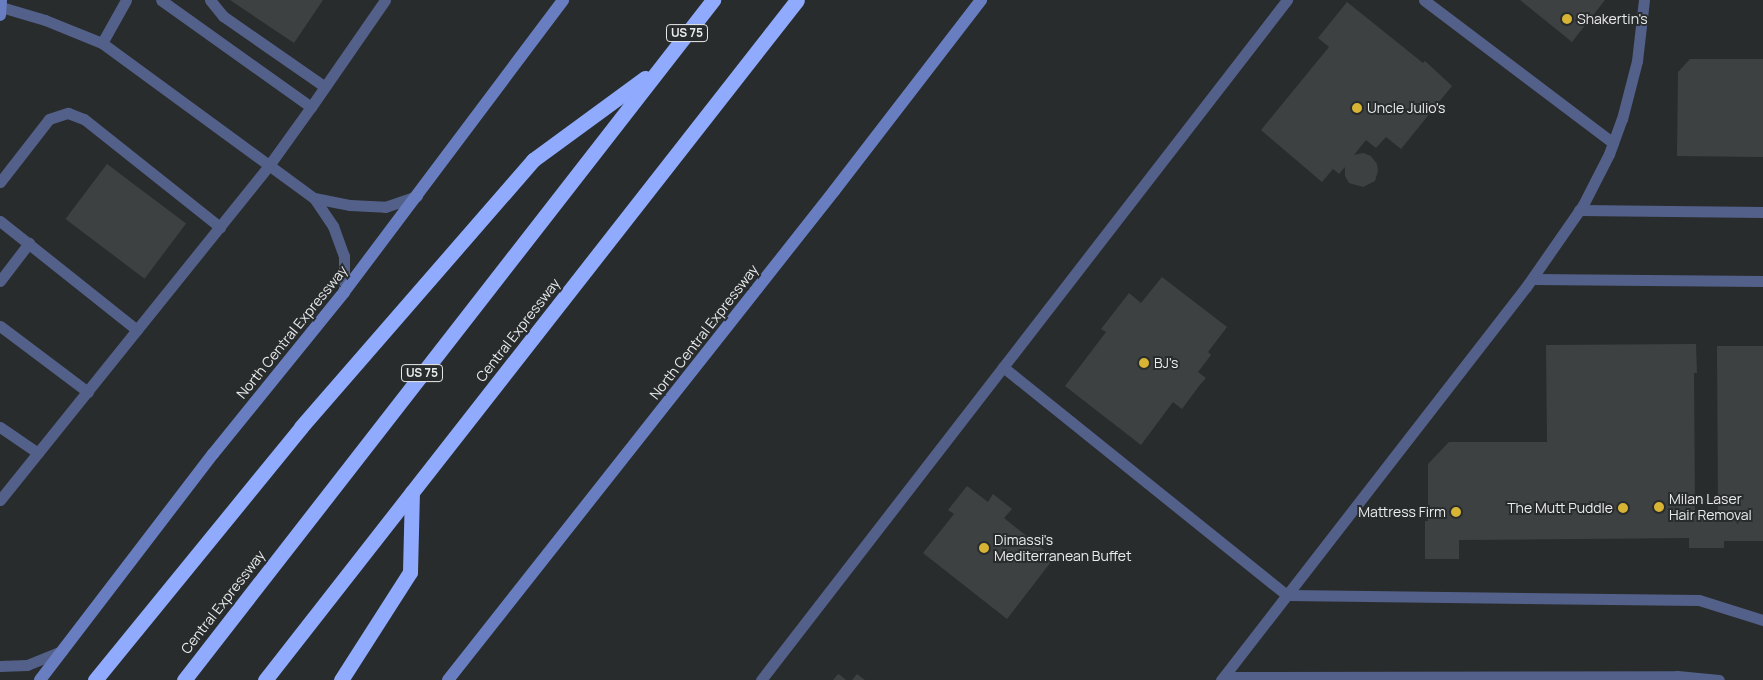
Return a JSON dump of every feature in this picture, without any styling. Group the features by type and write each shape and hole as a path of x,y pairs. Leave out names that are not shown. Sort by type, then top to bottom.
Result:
{"highway":[{"name":"Central Expressway","path":"184,680 713,0"},
{"name":"Central Expressway","path":"265,680 797,0"},
{"path":"95,680 301,427 533,160 660,66"},
{"path":"340,680 410,572 412,492"}],"main road":[{"name":"North Central Expressway","path":"40,680 213,454 344,292 563,0"},
{"name":"North Central Expressway","path":"448,680 834,191 981,0"}],"lane":[{"path":"102,43 126,0"},
{"path":"161,0 311,107"},
{"path":"210,0 223,16 325,87"},
{"path":"0,500 270,164 385,0"},
{"path":"761,680 1287,0"},
{"path":"1424,0 1613,143"},
{"path":"1222,678 1532,279 1579,210 1613,143 1625,109 1637,61 1644,0"},
{"path":"1,7 45,20 102,43 314,198 333,226 344,256 344,292"},
{"path":"0,182 49,119 68,113 84,119 220,227"},
{"path":"314,198 350,206 385,207 417,196"},
{"path":"1579,210 1763,212"},
{"path":"0,221 137,330"},
{"path":"0,281 29,243"},
{"path":"1532,279 1763,281"},
{"path":"0,326 88,392"},
{"path":"1003,367 1287,596 1699,600 1763,620"},
{"path":"0,426 38,452"},
{"path":"0,666 27,665 62,651"},
{"path":"1222,678 1677,676 1720,680"}],"building":[{"path":"230,0 323,0 294,43"},
{"name":"Shakertin's","path":"1520,0 1605,0 1572,42"},
{"name":"Uncle Julio's","path":"1347,2 1423,63 1425,61 1452,86 1401,149 1386,137 1376,148 1366,140 1354,155 1363,153 1371,156 1377,164 1378,171 1375,181 1363,187 1349,183 1345,176 1345,167 1339,174 1333,169 1322,182 1261,130 1329,47 1318,38"},
{"path":"1690,59 1763,59 1763,157 1677,156 1678,72"},
{"path":"107,164 186,224 145,279 65,219"},
{"name":"BJ's","path":"1162,277 1227,327 1208,352 1211,355 1198,372 1206,378 1182,409 1173,402 1141,445 1065,386 1106,332 1101,329 1129,293 1141,303"},
{"path":"1696,344 1697,373 1694,373 1695,510 1718,510 1717,346 1763,346 1763,541 1724,541 1724,548 1689,548 1689,538 1459,540 1459,559 1425,559 1425,521 1428,521 1428,464 1449,442 1547,442 1546,345"},
{"name":"Dimassi's Mediterranean Buffet","path":"967,486 988,502 993,494 1012,509 1004,518 1054,558 1007,619 923,553 954,514 948,510"},
{"path":"838,674 840,675 846,680 833,680"},
{"path":"857,674 865,680 852,680"}],"place":[{"name":"Shakertin's","path":"1567,19"},
{"name":"Uncle Julio's","path":"1357,108"},
{"name":"BJ's","path":"1144,363"},
{"name":"Milan Laser Hair Removal","path":"1659,507"},
{"name":"The Mutt Puddle","path":"1623,508"},
{"name":"Mattress Firm","path":"1456,512"},
{"name":"Dimassi's Mediterranean Buffet","path":"984,548"}]}
